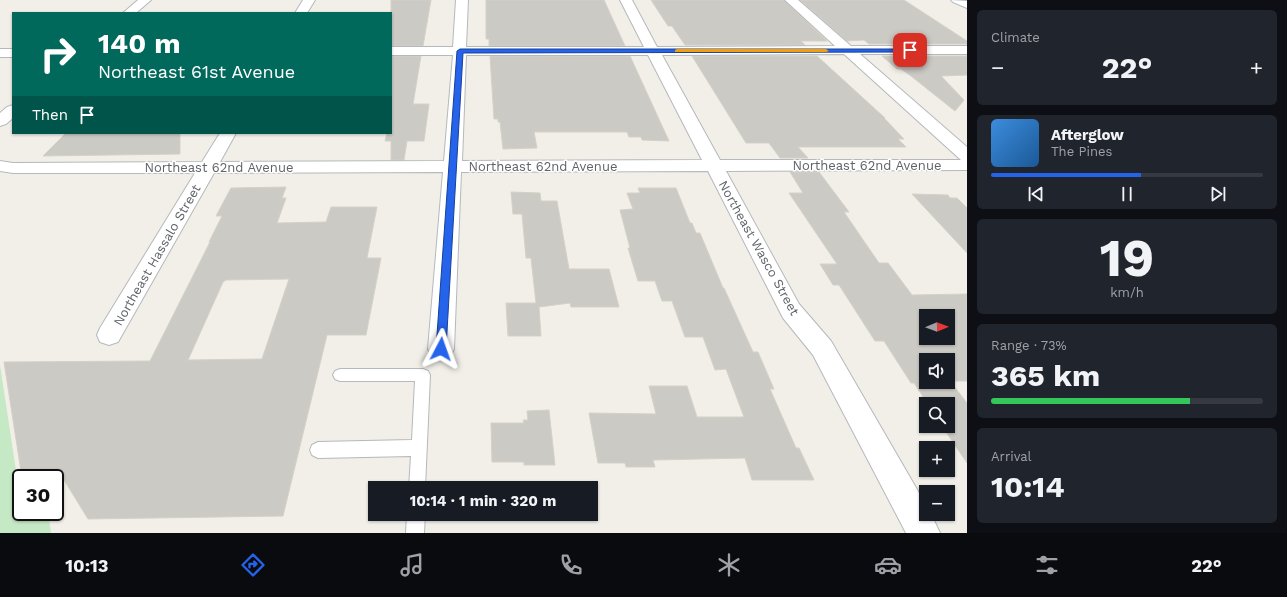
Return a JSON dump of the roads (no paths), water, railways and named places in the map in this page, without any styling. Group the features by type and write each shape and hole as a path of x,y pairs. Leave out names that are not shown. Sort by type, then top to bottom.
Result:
{"street":[{"path":"130,12 145,0"},
{"path":"302,12 309,0"},
{"path":"441,349 462,0"},
{"name":"Northeast Wasco Street","path":"626,0 791,311 822,348 924,533"},
{"path":"791,0 967,156"},
{"path":"392,51 967,50"},
{"path":"0,121 12,111"},
{"name":"Northeast Hassalo Street","path":"109,335 227,134"},
{"name":"Northeast 62nd Avenue","path":"0,166 13,168 967,165"}],"lane":[{"path":"340,375 423,375 417,481"},
{"path":"318,450 419,448"},
{"path":"415,533 416,521"}]}
